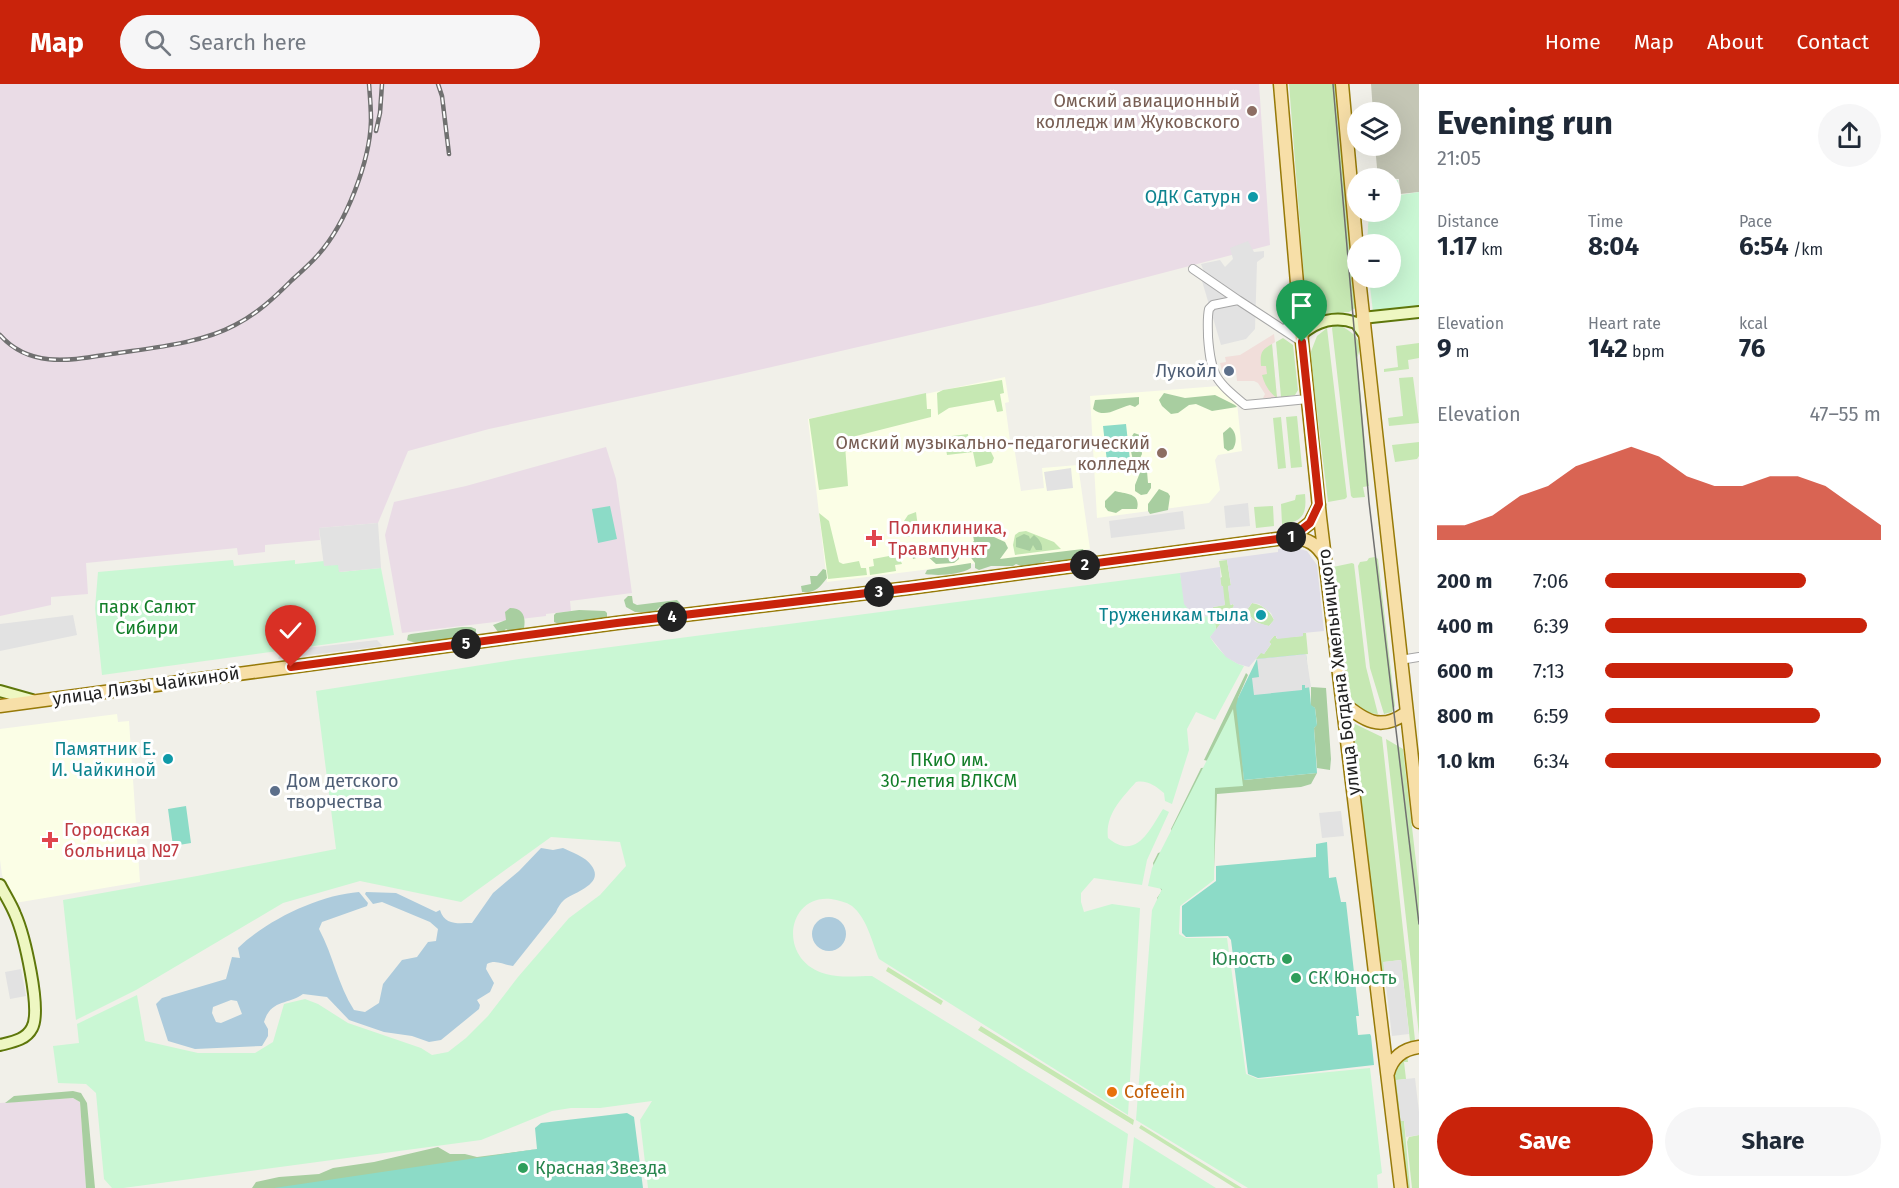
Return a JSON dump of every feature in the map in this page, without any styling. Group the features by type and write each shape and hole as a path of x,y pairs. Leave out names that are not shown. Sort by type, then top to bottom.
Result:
{"main road":[{"name":"улица Богдана Хмельницкого","path":"1280,84 1301,339 1319,504 1401,1188"},
{"path":"1342,84 1356,234"},
{"path":"1360,288 1406,713 1416,771 1419,822"},
{"path":"1362,318 1419,312"},
{"path":"1301,339 1318,322 1341,319 1356,322 1364,334"},
{"path":"1292,537 1310,523 1319,504"},
{"path":"1292,537 1314,543 1325,558"},
{"name":"улица Лизы Чайкиной","path":"0,706 617,623 931,585 1292,537"},
{"path":"0,691 35,701"},
{"path":"0,712 35,701"},
{"path":"1342,703 1358,716 1371,722 1388,722 1406,713"},
{"path":"0,885 22,932 29,965 35,1016 33,1027 26,1036 0,1045"},
{"path":"1388,1075 1390,1066 1400,1053 1419,1047"}],"street":[{"path":"1193,269 1199,276 1301,339"},
{"path":"1238,300 1213,305 1209,309 1211,368 1219,380 1245,405 1308,399"},
{"path":"1284,330 1299,313"},
{"path":"1400,660 1419,657"}],"shaded area":[{"path":"0,84 1259,84 1270,245 1040,305 489,429 408,451 378,523 319,528 320,540 265,545 265,552 238,555 237,548 86,563 88,594 51,597 51,605 0,616"},
{"path":"1371,84 1419,84 1419,192 1401,194 1401,168 1377,168 1376,156 1401,156 1401,102 1372,102"},
{"path":"1248,241 1254,252 1264,251 1264,257 1257,262 1255,329 1246,339 1221,345 1202,281 1204,272 1201,264 1220,260 1225,267 1233,259 1230,248"},
{"path":"1274,334 1275,342 1272,344 1277,398 1263,398 1265,394 1258,383 1237,381 1236,371 1222,371 1220,363 1226,362 1225,357 1240,355"},
{"path":"1005,377 1009,402 1005,403 1010,441 1013,440 1021,491 1044,488 1042,468 1078,465 1090,549 827,582 808,419"},
{"name":"Омский музыкально-педагогический колледж","path":"1219,386 1237,403 1242,451 1218,455 1215,460 1220,490 1209,503 1097,518 1090,396"},
{"path":"606,447 616,479 632,593 570,601 571,611 546,614 546,616 402,633 385,535 394,502 466,486"},
{"path":"1071,468 1073,488 1047,491 1044,472"},
{"path":"1248,503 1250,526 1226,528 1224,506"},
{"path":"1183,511 1185,529 1111,538 1109,521"},
{"path":"378,523 381,568 339,572 338,565 324,566 319,528"},
{"path":"1293,547 1307,551 1317,565 1324,631 1277,639 1274,636 1264,654 1261,653 1249,667 1238,664 1226,657 1210,637 1234,606 1230,605 1228,586 1231,585 1227,560 1217,560 1278,552 1278,549","holes":["1252,603 1259,604 1271,613 1274,620 1269,626 1255,622 1247,610"]},
{"path":"1220,567 1225,605 1213,607 1214,615 1202,617 1192,614 1184,604 1180,573"},
{"path":"73,615 77,635 0,651 0,624"},
{"path":"377,640 383,646 278,659 281,651"},
{"path":"1306,654 1311,687 1305,688 1305,685 1302,685 1302,690 1254,695 1252,678 1259,677 1257,659"},
{"path":"117,714 118,722 129,721 140,882 15,903 2,875 0,860 0,729"},
{"path":"1341,811 1344,836 1322,838 1319,813"},
{"path":"1401,960 1409,1034 1392,1036 1383,962"},
{"path":"21,969 26,996 10,999 5,972"},
{"path":"1415,1078 1419,1135 1406,1137 1404,1121 1401,1121 1396,1080"},
{"path":"73,1098 80,1102 86,1188 0,1188 0,1103"}],"green space":[{"path":"1289,84 1338,84 1347,190 1347,222 1350,222 1351,234 1347,234 1347,288 1355,288 1357,307 1349,312 1307,316"},
{"path":"1419,192 1419,307 1373,312 1370,288 1401,288 1401,234 1368,234 1368,222 1401,222 1401,195"},
{"path":"1339,325 1357,338 1360,346 1357,358 1369,486 1363,487 1365,497 1353,498 1351,496 1332,328"},
{"path":"1327,328 1347,497 1328,502 1310,354 1317,336"},
{"path":"1283,338 1293,345 1298,390 1295,395 1281,397 1276,342"},
{"path":"1419,343 1419,358 1408,360 1409,369 1384,372 1384,369 1398,367 1396,346"},
{"path":"1272,344 1277,398 1269,391 1263,378 1262,375 1267,374 1266,366 1261,366 1262,352"},
{"path":"1413,377 1419,423 1389,426 1388,418 1403,416 1399,378"},
{"path":"1002,380 1004,393 1000,394 1003,411 997,412 994,400 949,408 938,415 937,393"},
{"path":"926,393 927,409 931,409 931,417 856,436 853,441 845,445 848,486 819,490 809,419"},
{"path":"1164,393 1185,398 1215,395 1237,407 1212,411 1196,404 1171,414 1159,400"},
{"path":"1139,397 1139,404 1135,407 1130,405 1107,413 1093,409 1095,400"},
{"path":"1297,416 1302,467 1291,468 1286,417"},
{"path":"1281,417 1286,468 1278,469 1273,418"},
{"path":"1126,424 1131,469 1108,471 1103,426"},
{"path":"1230,427 1236,441 1233,449 1228,451 1224,448 1223,433"},
{"path":"1134,433 1140,435 1142,454 1139,460 1133,460 1131,453"},
{"path":"968,434 969,444 986,442 994,458 992,463 976,467 973,452 947,455 944,437"},
{"path":"1419,442 1417,459 1395,462 1392,445"},
{"path":"1141,470 1147,471 1151,488 1147,494 1141,495 1135,491 1135,485"},
{"path":"1159,489 1170,496 1168,510 1150,514 1148,504"},
{"path":"1115,491 1135,497 1138,504 1137,509 1122,509 1116,513 1108,511 1105,501"},
{"path":"1305,494 1302,516 1295,521 1282,524 1281,504 1295,500 1296,495"},
{"path":"610,506 617,539 598,543 592,509"},
{"path":"1273,506 1274,526 1256,528 1254,507"},
{"path":"916,512 919,535 906,537 904,521 908,515"},
{"path":"819,513 829,521 839,562 843,564 859,561 861,568 866,568 867,575 828,579"},
{"path":"979,528 983,536 994,537 1005,542 1008,548 1000,559 1083,549 1087,557 1065,561 1046,561 1033,566 1016,564 991,566 979,570 975,568 975,563 966,551 966,547 974,541 972,529"},
{"path":"1026,531 1054,542 1061,549 1015,555 1013,545 1015,535"},
{"path":"1024,534 1030,539 1034,535 1039,540 1042,550 1036,550 1033,545 1030,551 1016,547 1016,538"},
{"path":"926,545 936,545 944,554 953,557 956,555 958,545 959,559 954,563 936,564 926,555 913,559 911,549 920,550"},
{"path":"889,556 900,559 902,564 895,565 896,571 870,575 869,567 874,566 873,559"},
{"path":"1375,557 1378,559 1395,706 1392,712 1384,714 1370,668 1358,566 1360,562"},
{"name":"парк Салют Сибири","path":"233,560 234,566 295,560 295,564 324,561 339,565 340,572 381,568 394,635 102,675 95,608 98,572"},
{"path":"1227,560 1231,586 1228,586 1231,605 1234,606 1216,630 1213,607 1225,605 1219,561"},
{"path":"971,563 971,568 955,574 925,574 927,570"},
{"path":"1354,564 1366,667 1378,714 1359,707 1348,691 1333,567"},
{"path":"823,569 826,570 827,578 822,585 814,591 802,592 801,586 811,584 810,576 817,576"},
{"name":"ПКиО им. 30-летия ВЛКСМ","path":"1180,573 1184,596 1202,617 1214,615 1216,630 1210,637 1213,642 1229,658 1244,666 1215,720 1196,712 1187,729 1189,750 1172,804 1165,801 1164,793 1154,786 1136,782 1112,815 1108,838 1126,846 1134,845 1147,834 1163,809 1169,812 1147,860 1142,885 1094,878 1081,893 1084,912 1112,904 1140,908 1128,1115 879,959 862,917 852,906 831,899 816,900 804,907 797,917 793,930 794,943 800,956 810,967 831,975 872,976 1128,1134 1122,1188 648,1188 640,1120 652,1101 552,1111 481,1140 123,1188 112,1188 104,1179 96,1093 86,1084 58,1083 53,1046 79,1043 77,1024 137,995 145,1041 198,1053 255,1053 273,1042 284,1004 305,999 318,1004 348,1023 421,1048 432,1055 448,1052 488,1016 569,918 600,895 626,866 620,842 551,837 461,902 360,881 283,903 136,990 76,1020 63,900 336,849 316,691 519,659"},
{"path":"632,596 633,603 637,605 677,600 680,606 670,610 660,607 654,613 635,612 626,607 624,600"},
{"path":"1252,603 1265,608 1270,613 1274,620 1269,626 1258,623 1251,616 1247,610"},
{"path":"510,608 521,611 524,628 511,632 506,629 498,632 493,625 506,620 505,612"},
{"path":"579,610 605,611 607,619 596,623 586,621 559,624 554,622 556,613"},
{"path":"462,627 476,629 476,634 472,638 438,642 420,643 407,640 408,635 411,634"},
{"path":"1302,633 1306,633 1308,654 1256,659 1261,652 1264,654 1274,636 1276,638 1303,636"},
{"path":"1306,654 1311,705 1315,708 1317,725 1314,728 1317,773 1244,780 1236,706 1257,659"},
{"path":"1246,673 1248,675 1238,698 1244,780 1317,773 1311,784 1301,787 1217,794 1214,869 1208,878 1163,910 1157,898 1162,891 1158,885 1153,863 1158,853 1165,851 1174,839 1171,829 1201,768 1213,767 1212,762 1204,760"},
{"path":"1311,687 1326,688 1330,770 1317,768 1314,728 1317,724 1315,708 1311,706"},
{"path":"1233,709 1243,786 1215,788 1214,880 1180,906 1179,934 1186,938 1227,938 1246,1074 1258,1079 1370,1068 1382,1173 1377,1175 1378,1188 1248,1188 1136,1120 1152,910 1162,889 1148,886 1152,868"},
{"path":"1353,723 1382,737 1415,1040 1410,1041 1401,960 1384,962 1384,973 1381,970 1351,726"},
{"path":"1386,739 1403,749 1419,888 1419,1035"},
{"path":"186,806 191,843 173,846 168,809"},
{"name":"СК Юность","path":"1327,842 1329,878 1336,877 1341,902 1346,902 1359,1016 1356,1016 1358,1035 1370,1034 1374,1065 1258,1078 1248,1074 1231,940 1228,936 1186,937 1182,933 1182,906 1216,881 1216,866 1316,857 1316,844"},
{"path":"888,967 943,1001 941,1005 886,971"},
{"path":"981,1026 1134,1120 1133,1125 978,1030"},
{"path":"1407,1054 1408,1062 1404,1062 1406,1079 1397,1080 1401,1121 1404,1121 1410,1188 1407,1188 1394,1077 1401,1058"},
{"path":"73,1091 81,1093 87,1103 95,1188 86,1188 80,1102 73,1098 5,1103 14,1096"},
{"name":"Красная Звезда","path":"627,1113 634,1117 643,1188 274,1188 537,1149 535,1128 541,1123"},
{"path":"1141,1125 1242,1188 1235,1188 1139,1128"},
{"path":"1419,1135 1419,1188 1412,1188 1407,1142 1409,1137"},
{"path":"1134,1137 1216,1188 1129,1188"},
{"path":"438,1147 450,1154 477,1157 538,1149 313,1188 252,1188 256,1182 279,1177 319,1174 333,1168 374,1162"}],"water":[{"path":"541,848 553,850 563,848 589,862 595,872 595,877 587,887 563,901 513,966 497,962 487,964 486,969 494,983 490,992 477,1000 480,1005 479,1009 441,1040 429,1042 412,1036 384,1032 349,1020 327,997 303,994 271,1009 264,1022 268,1029 268,1036 262,1046 195,1049 168,1041 156,1004 162,998 226,979 232,957 240,958 238,948 264,928 294,911 327,898 359,892 368,903 367,906 322,922 319,929 348,1000 354,1010 365,1012 379,1003 383,984 402,960 417,957 428,942 436,941 438,929 430,922 382,902 373,904 365,894 366,892 396,893 436,912 440,910 445,919 449,921 472,923 493,893","holes":["231,1000 237,1001 242,1014 221,1023 216,1022 212,1013 213,1007"]},
{"path":"829,917 841,922 846,934 841,946 829,951 817,946 812,934 817,922"}],"tram line":[{"path":"1333,84 1369,502 1419,924"}],"railway":[{"path":"0,335 12,346 38,358 67,360 191,341 221,331 251,316 309,265 328,242 347,210 361,173 370,137 369,84"},
{"path":"376,131 382,84"},
{"path":"438,84 442,96 449,154"}],"place":[{"name":"Омский авиационный колледж им Жуковского","path":"1252,111"},
{"name":"ОДК Сатурн","path":"1253,197"},
{"name":"Лукойл","path":"1229,371"},
{"name":"Омский музыкально-педагогический колледж","path":"1162,453"},
{"name":"Поликлиника, Травмпункт","path":"874,538"},
{"name":"Труженикам тыла","path":"1261,615"},
{"name":"Памятник Е. И. Чайкиной","path":"168,759"},
{"name":"Дом детского творчества","path":"275,791"},
{"name":"Городская больница №7","path":"50,840"},
{"name":"Юность","path":"1287,959"},
{"name":"СК Юность","path":"1296,978"},
{"name":"Cofeein","path":"1112,1092"},
{"name":"Красная Звезда","path":"523,1168"}],"route":[{"path":"291,667 1292,537 1310,523 1319,504 1302,342"}]}
